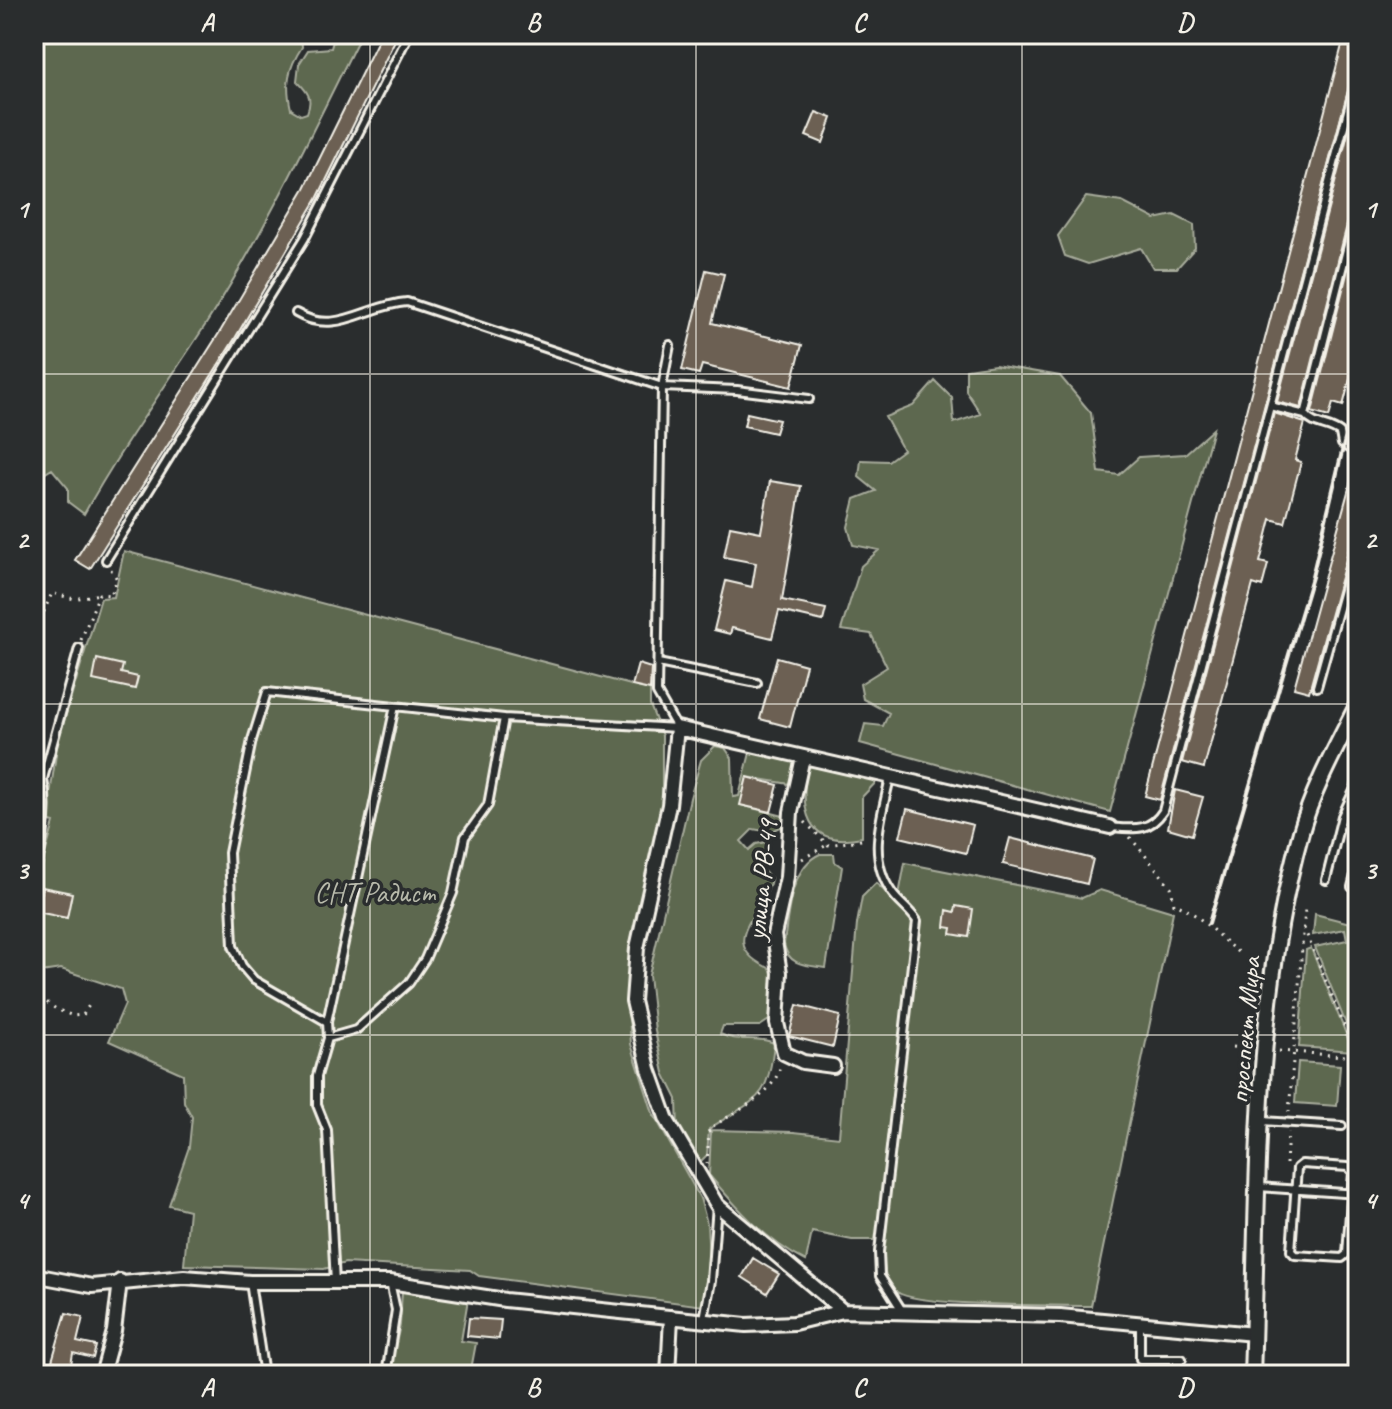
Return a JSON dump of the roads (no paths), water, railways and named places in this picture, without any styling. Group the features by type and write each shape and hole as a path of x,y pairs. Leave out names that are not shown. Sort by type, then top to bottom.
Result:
{"street":[{"name":"проспект Мира","path":"1252,1375 1265,1050 1285,902 1302,829 1358,706"},
{"path":"843,1311 717,1205 667,1120 649,1069 633,1001 637,948 669,805 677,728 1116,827"},
{"name":"улица РВ-49","path":"803,757 794,797 787,877 774,935 780,973 777,1023 784,1053 803,1062 833,1066"},
{"path":"34,763 41,787 41,839 34,865"},
{"path":"34,1275 92,1286 184,1277 250,1282 390,1282 505,1300 746,1325 794,1323 843,1311 903,1312 1140,1322 1254,1334"},
{"path":"102,1375 114,1331 120,1281"},
{"path":"668,1375 671,1317"}],"lane":[{"path":"106,560 305,238 409,34"},
{"path":"1116,827 1143,828 1156,822 1163,811 1358,73"},
{"path":"1305,415 1358,206"},
{"path":"296,313 322,324 340,323 393,303 407,302 662,387 737,390 809,399"},
{"path":"670,345 662,387 657,693 677,728"},
{"path":"1270,406 1305,415 1316,424 1335,429 1340,433 1342,444 1358,454"},
{"path":"1317,687 1358,540"},
{"path":"41,787 79,648"},
{"path":"658,663 757,683"},
{"path":"327,1022 254,980 233,946 229,853 236,810 267,692 504,718 677,728"},
{"path":"335,1283 327,1130 317,1105 318,1066 328,1038 327,1022 395,706"},
{"path":"328,1038 356,1030 409,983 425,959 453,893 465,837 488,805 504,718"},
{"path":"890,776 877,839 879,871 894,896 917,921 879,1252 880,1276 903,1312"},
{"path":"1326,880 1342,816 1358,782"},
{"path":"1352,887 1358,863"},
{"path":"1262,1121 1342,1126"},
{"path":"1302,1164 1348,1167 1353,1172 1354,1194 1347,1254 1342,1258 1295,1255 1291,1251 1295,1190 1297,1168 1302,1164"},
{"path":"1258,1187 1354,1194"},
{"path":"704,1319 711,1281 717,1205"},
{"path":"250,1282 264,1375"},
{"path":"386,1375 396,1310 390,1282"},
{"path":"1140,1322 1140,1359 1182,1359"}],"railway":[{"path":"1209,923 1312,577 1358,385"}],"park label":[{"name":"СНТ Радист","path":"375,892"}]}
